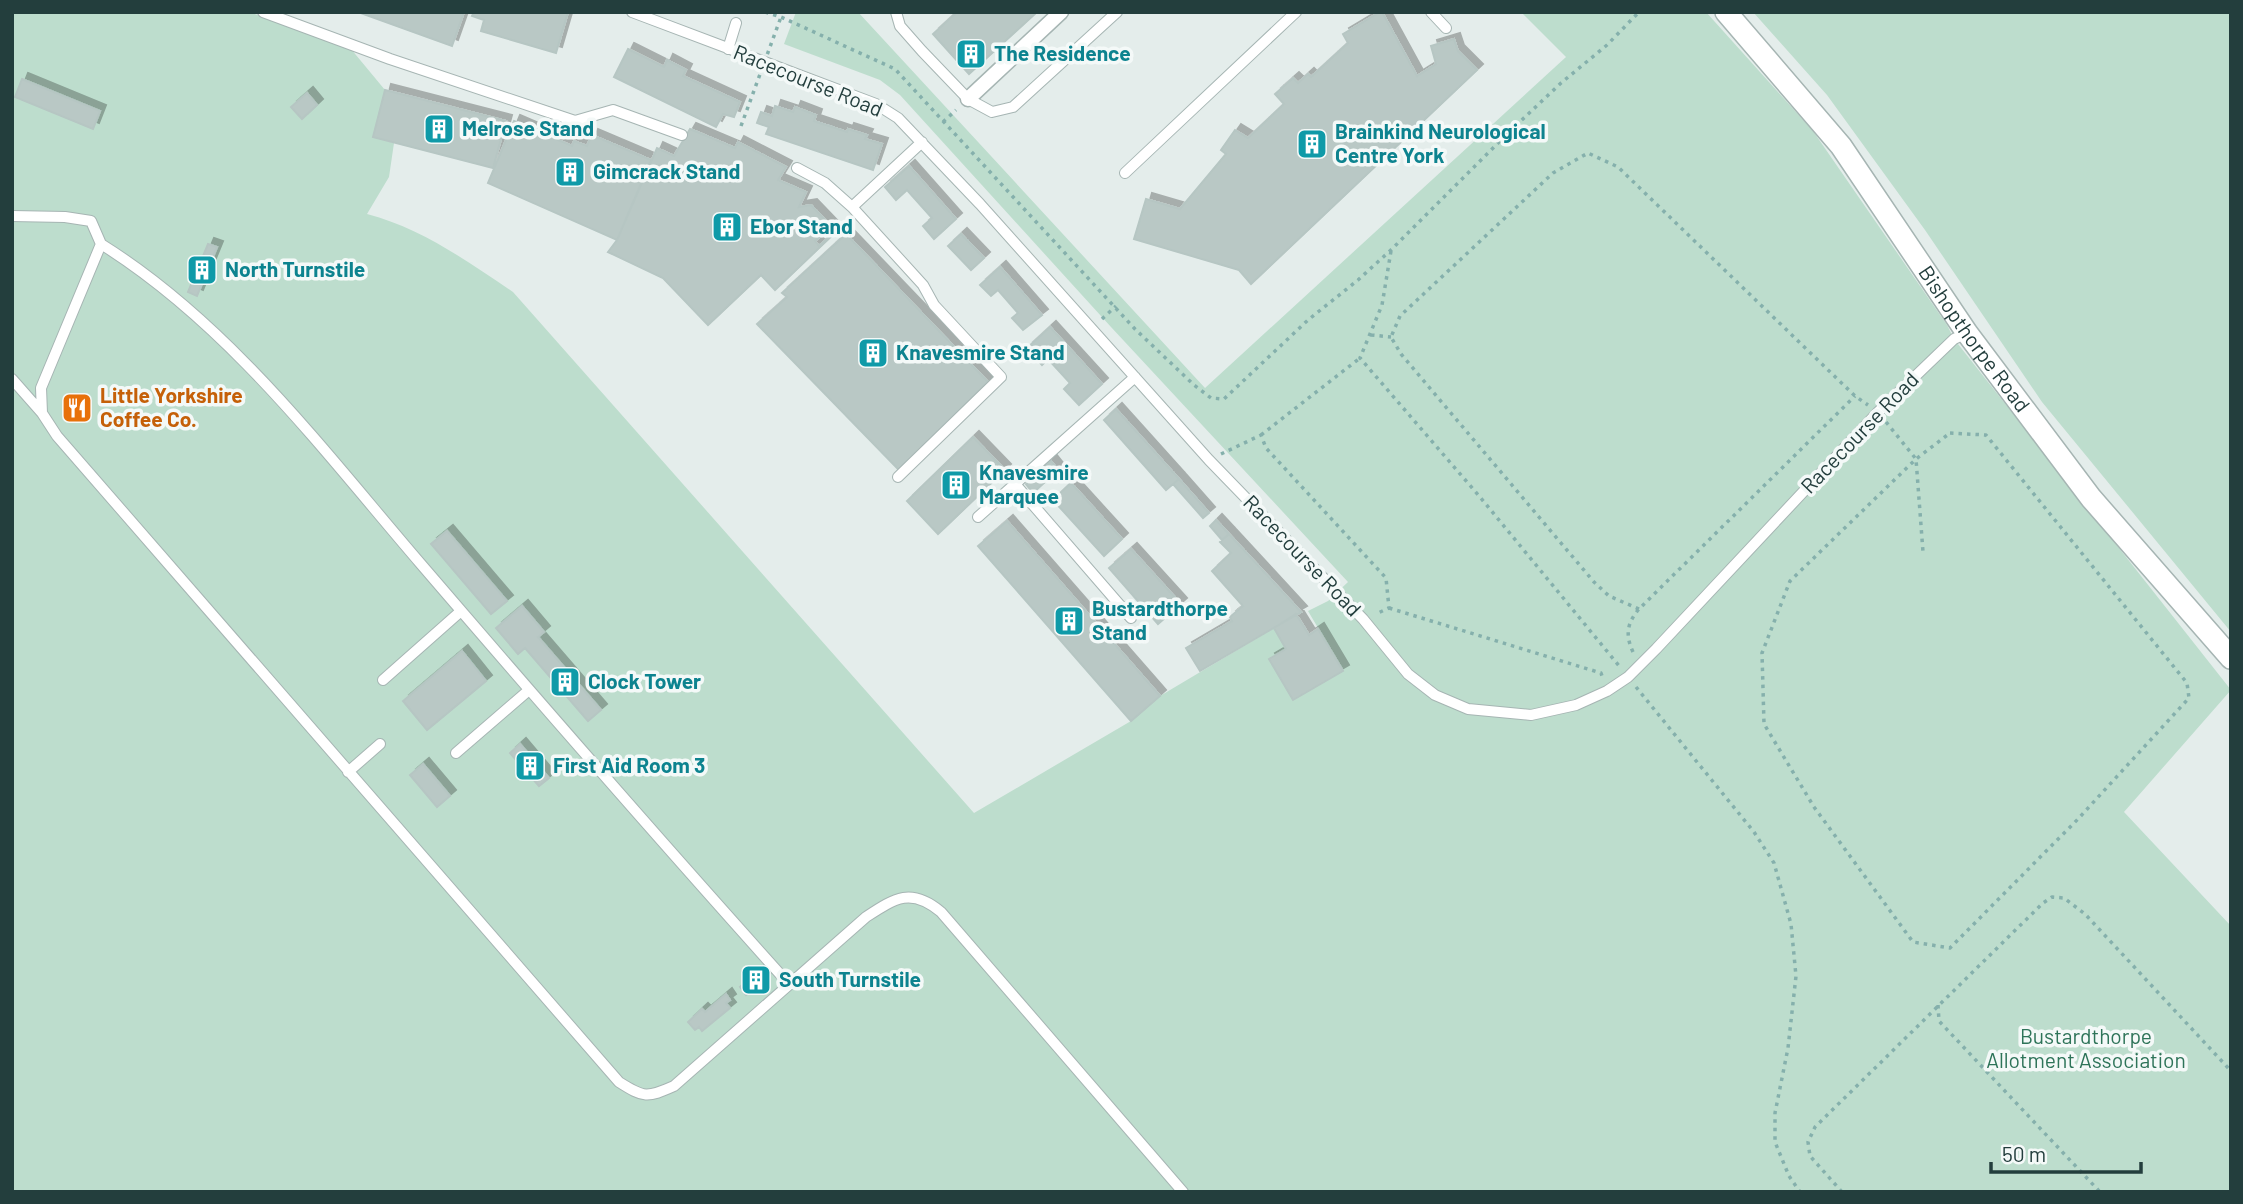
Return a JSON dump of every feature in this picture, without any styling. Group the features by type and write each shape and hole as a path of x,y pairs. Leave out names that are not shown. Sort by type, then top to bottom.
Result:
{"street":[{"path":"968,99 1060,12"},
{"name":"Bishopthorpe Road","path":"1726,12 1841,146 1966,332 2091,498 2231,658"}],"lane":[{"path":"263,12 390,59 576,121 613,110 682,135"},
{"name":"Racecourse Road","path":"632,12 876,104 898,118 981,204 1209,460 1363,619 1408,674 1435,695 1468,709 1531,715 1576,705 1628,677 1878,412 1954,338 1966,332"},
{"path":"896,12 900,26 968,99 992,112 1013,107 1117,12"},
{"path":"1125,173 1296,12"},
{"path":"1431,12 1446,27"},
{"path":"728,49 736,23"},
{"path":"852,207 922,142"},
{"path":"797,168 825,183 852,207 923,285 934,305 1001,377 898,477"},
{"path":"12,216 65,217 91,222 101,244 182,301 258,377 529,690 789,984"},
{"path":"42,413 41,388 101,244"},
{"path":"978,517 1135,377"},
{"path":"12,379 42,413 57,436 619,1082 638,1094 655,1094 674,1086 866,917 887,904 909,897 928,901 941,912 1183,1192"},
{"path":"1015,484 1130,618"},
{"path":"383,680 461,611"},
{"path":"456,752 529,690"},
{"path":"348,772 380,744"}],"path":[{"path":"765,12 895,69 1135,329 1211,398 1224,398 1307,320 1358,280 1507,134 1561,83 1607,45 1639,12"},
{"path":"741,126 781,17"},
{"path":"943,122 952,114"},
{"path":"1391,337 1400,316 1553,173 1588,153 1618,167 1855,396 1878,412 1916,458 1923,552"},
{"path":"1209,460 1261,435 1360,358 1384,297 1388,258 1392,249"},
{"path":"1371,335 1391,337"},
{"path":"1391,337 1401,354 1594,582 1609,596 1639,609"},
{"path":"1360,358 1628,677 1754,832 1774,863 1791,924 1796,976 1788,1048 1775,1113 1775,1142 1789,1176 1800,1192"},
{"path":"1642,663 1634,656 1627,640 1629,621 1855,396"},
{"path":"1950,433 1986,435 2187,683 2189,698 2078,819 1950,948 1913,942 1814,807 1764,724 1762,653 1790,581 1916,458 1950,433"},
{"path":"1261,435 1266,448 1386,578 1389,608"},
{"path":"1363,619 1389,608 1601,673 1606,691"},
{"path":"1842,1192 1810,1156 1808,1142 1815,1127 2052,897 2064,898 2085,914 2231,1071"},
{"path":"1938,1005 1939,1021 2100,1192"}],"green space":[{"name":"Bustardthorpe Allotment Association","path":"12,12 249,12 351,49 385,90 373,137 394,143 389,177 367,214 425,237 461,257 513,292 974,813 1131,721 1160,696 1274,628 1286,649 1343,670 1308,611 1328,601 1348,582 900,95 880,80 784,44 796,12 858,12 1205,388 1566,57 1521,12 1706,12 1813,131 1954,339 2231,690 2124,812 2231,926 2231,1192 12,1192"},
{"path":"1753,12 2231,12 2231,632 2042,402 1925,230 1827,95"}],"building":[{"path":"358,12 464,12 452,46"},
{"path":"474,12 568,12 556,53 481,31 484,20 472,16"},
{"name":"The Residence","path":"957,12 1037,12 969,74 933,34"},
{"name":"Brainkind Neurological Centre York","path":"1380,12 1417,76 1436,64 1431,46 1454,39 1458,51 1477,70 1251,284 1239,270 1134,239 1146,199 1180,209 1226,154 1221,150 1235,130 1248,138 1284,104 1275,94 1293,78 1298,83 1308,74 1311,77 1348,43 1343,34"},
{"path":"628,49 664,67 667,60 686,70 683,76 740,102 734,117 723,114 716,127 614,77"},
{"path":"22,79 100,111 93,129 15,97"},
{"name":"Melrose Stand","path":"385,90 506,121 493,168 373,137"},
{"path":"307,93 317,105 302,119 291,107"},
{"path":"775,106 793,112 795,107 816,115 814,121 847,132 848,129 867,135 865,139 882,144 873,170 766,134 769,127 757,123 761,112 772,116"},
{"name":"Gimcrack Stand","path":"514,121 572,146 574,141 587,146 592,135 651,160 617,240 488,183"},
{"name":"Ebor Stand","path":"690,129 735,148 738,142 786,167 778,180 806,192 799,207 811,205 832,227 815,241 819,246 841,227 775,290 761,275 708,325 663,278 608,252 617,240 657,148 674,156"},
{"path":"909,166 956,219 934,239 923,226 932,218 907,190 896,200 885,187"},
{"name":"Knavesmire Stand","path":"846,234 988,382 899,470 757,324 787,297 782,293"},
{"path":"961,234 984,258 971,270 948,246"},
{"name":"North Turnstile","path":"208,244 217,247 197,296 188,292"},
{"path":"1000,267 1042,315 1023,330 1012,318 1018,313 998,290 991,296 980,285"},
{"path":"1050,327 1102,384 1079,405 1064,389 1070,383 1048,359 1042,365 1027,348"},
{"path":"1116,409 1179,479 1166,490 1104,420"},
{"name":"Knavesmire Marquee","path":"973,437 1005,470 938,534 907,501"},
{"path":"1051,461 1058,470 1033,493 1026,484"},
{"path":"1179,479 1209,513 1203,518 1173,484"},
{"path":"1071,483 1122,539 1104,556 1053,500"},
{"path":"1216,520 1229,534 1222,540 1210,526"},
{"name":"Bustardthorpe Stand","path":"1007,521 1160,696 1131,721 978,546"},
{"path":"447,531 507,601 491,614 431,544"},
{"path":"1229,534 1301,612 1200,671 1186,648 1232,621 1230,617 1243,606 1212,571 1231,553 1220,542"},
{"path":"1131,549 1181,604 1158,624 1109,568"},
{"name":"Clock Tower","path":"522,606 544,632 538,637 601,710 588,721 525,648 518,654 496,628"},
{"path":"1296,614 1309,635 1318,629 1343,671 1293,700 1269,659 1286,649 1274,628"},
{"path":"462,651 486,681 427,730 403,701"},
{"name":"First Aid Room 3","path":"520,744 549,778 539,786 510,753"},
{"path":"423,764 450,796 437,807 410,775"},
{"name":"South Turnstile","path":"766,965 772,972 746,995 740,987"},
{"path":"726,994 730,1000 726,1003 730,1008 702,1031 699,1027 695,1030 688,1022 702,1009 705,1012"}],"place":[{"name":"The Residence","path":"971,54"},
{"name":"Melrose Stand","path":"439,129"},
{"name":"Brainkind Neurological Centre York","path":"1312,144"},
{"name":"Gimcrack Stand","path":"570,172"},
{"name":"Ebor Stand","path":"727,227"},
{"name":"North Turnstile","path":"202,270"},
{"name":"Knavesmire Stand","path":"873,353"},
{"name":"Little Yorkshire Coffee Co.","path":"77,408"},
{"name":"Knavesmire Marquee","path":"956,485"},
{"name":"Bustardthorpe Stand","path":"1069,621"},
{"name":"Clock Tower","path":"565,682"},
{"name":"First Aid Room 3","path":"530,766"},
{"name":"South Turnstile","path":"756,980"}]}
